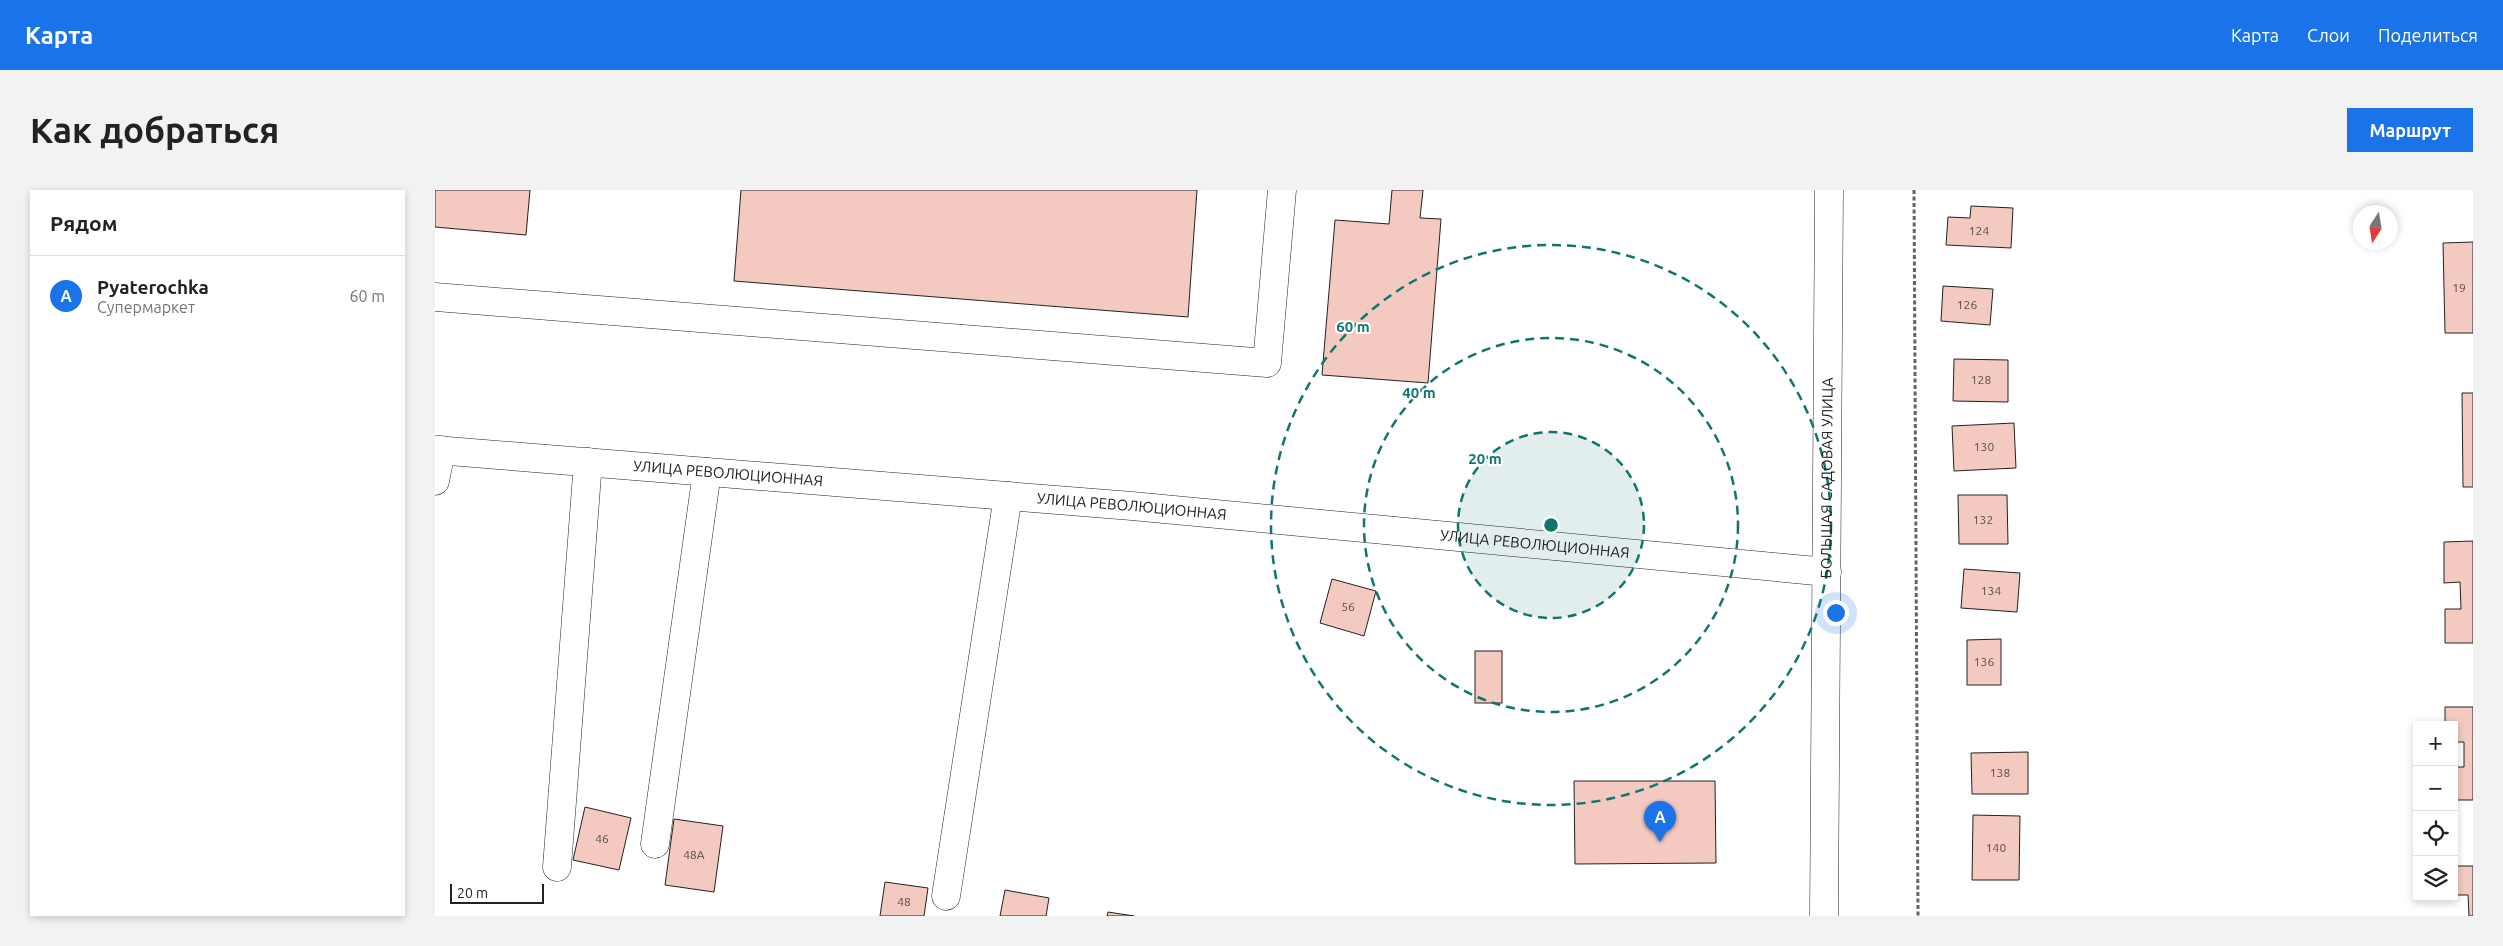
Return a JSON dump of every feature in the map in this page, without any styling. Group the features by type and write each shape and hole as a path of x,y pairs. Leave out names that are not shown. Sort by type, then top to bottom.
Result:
{"street":[{"path":"435,297 1267,363 1282,190"},
{"name":"БОЛЬШАЯ САДОВАЯ УЛИЦА","path":"1824,916 1829,190"},
{"path":"435,481 438,450"},
{"name":"УЛИЦА РЕВОЛЮЦИОННАЯ","path":"438,450 1008,496 1827,572"},
{"path":"557,868 588,462"},
{"path":"655,844 707,472"},
{"path":"946,896 1008,496"}],"path":[{"path":"1914,190 1918,916"}],"building":[{"path":"435,190 530,190 526,235 435,227"},
{"path":"741,190 1197,190 1188,317 734,281"},
{"path":"1392,190 1423,190 1420,218 1441,219 1428,383 1322,375 1335,220 1389,224"},
{"path":"1971,206 2013,208 2011,248 1946,245 1948,217 1970,218"},
{"path":"2473,242 2473,333 2445,333 2443,243"},
{"path":"1943,286 1993,289 1990,325 1941,321"},
{"path":"1954,359 2008,360 2008,402 1953,401"},
{"path":"2462,393 2473,393 2473,487 2463,487"},
{"path":"2014,423 2016,468 1954,471 1952,426"},
{"path":"1958,495 2007,495 2008,544 1959,544"},
{"path":"2473,541 2473,643 2445,643 2445,609 2461,609 2460,582 2444,583 2444,542"},
{"path":"1964,569 2020,573 2017,612 1961,608"},
{"path":"1332,579 1376,591 1364,636 1320,623"},
{"path":"2001,639 2001,685 1967,685 1967,640"},
{"path":"1475,651 1502,651 1502,703 1475,703"},
{"path":"2445,707 2473,707 2473,800 2458,800 2458,767 2464,767 2464,742 2458,742 2458,721 2445,721"},
{"path":"2028,752 2028,794 1972,794 1971,753"},
{"path":"1574,781 1715,781 1716,863 1575,864"},
{"path":"585,807 631,818 619,870 573,860"},
{"path":"1973,815 2020,816 2019,880 1972,880"},
{"path":"674,819 723,826 714,892 665,885"},
{"path":"2458,866 2473,866 2473,916 2469,916 2468,895 2458,895"},
{"path":"885,882 928,888 924,916 880,916"},
{"path":"1005,890 1049,898 1046,916 1000,916"},
{"path":"1108,912 1134,916 1107,916"}],"place":[{"name":"Pyaterochka","path":"1660,842"}]}
